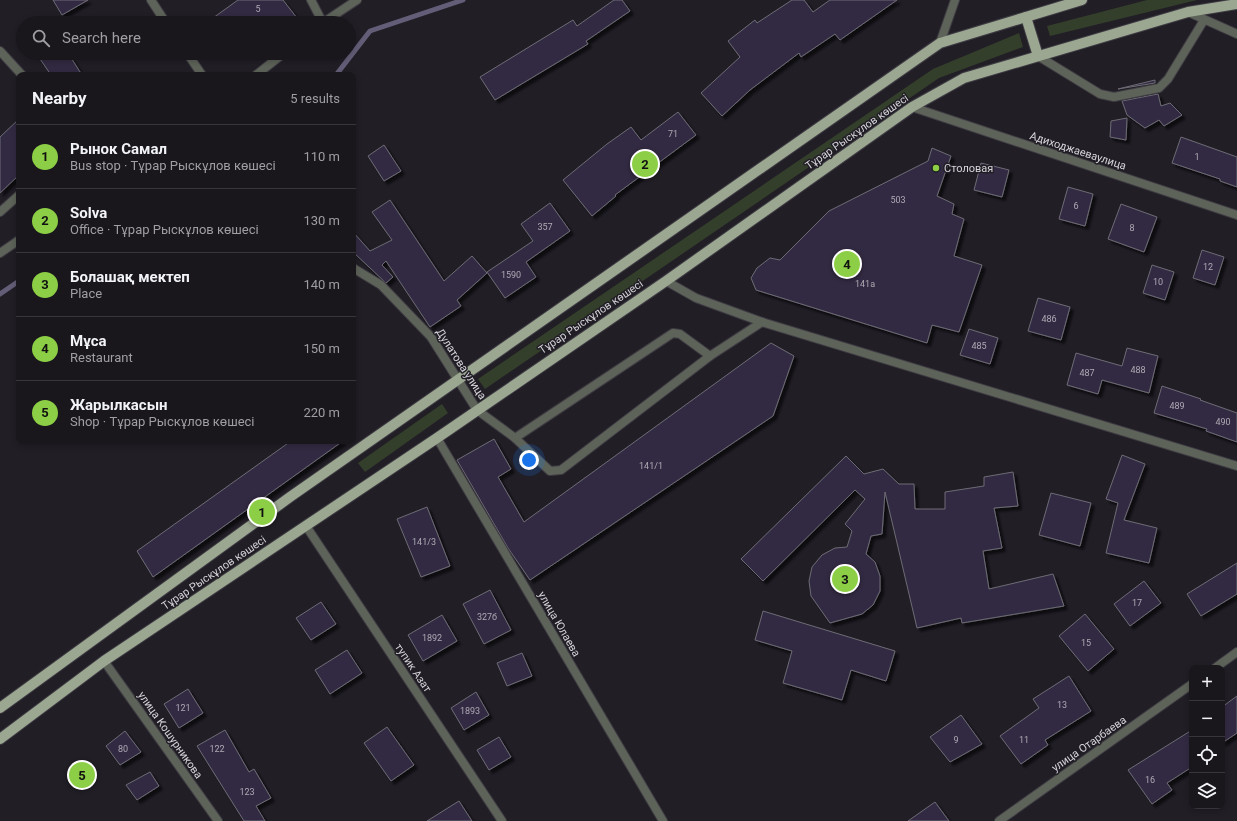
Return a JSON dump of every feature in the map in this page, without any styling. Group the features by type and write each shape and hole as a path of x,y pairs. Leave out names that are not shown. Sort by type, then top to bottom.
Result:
{"main road":[{"name":"Тұрар Рыскұлов көшесі","path":"0,708 290,497 940,43 1082,0"},
{"name":"Тұрар Рыскұлов көшесі","path":"0,739 104,661 478,410 666,281 912,107 964,78 1188,12 1237,4"},
{"path":"1026,17 1038,56"}],"street":[{"path":"151,0 161,16"},
{"path":"311,0 320,16"},
{"path":"334,16 357,0"},
{"path":"940,43 955,0"},
{"path":"1188,12 1237,34"},
{"path":"1038,56 1100,94 1114,97 1159,88 1168,79 1204,20"},
{"path":"0,50 19,72"},
{"path":"192,60 200,72"},
{"path":"260,72 275,60"},
{"name":"Адиходжаеваулица","path":"912,107 1237,215"},
{"path":"0,212 16,198"},
{"path":"0,253 16,242"},
{"name":"Дулатова улица","path":"356,270 381,285 431,337 478,410"},
{"path":"666,281 696,298 762,322 1237,466"},
{"path":"478,410 515,438 550,471 561,470 710,356 762,322"},
{"path":"515,438 673,333 680,334 710,356"},
{"name":"улица Юлаева","path":"437,438 663,821"},
{"name":"тупик Азат","path":"306,526 502,821"},
{"path":"1219,665 1237,652"},
{"name":"улица Кошурникова","path":"104,661 218,821"},
{"name":"улица Отарбаева","path":"999,821 1189,686"}],"green space":[{"path":"1147,0 1197,0 1050,36 1047,26"},
{"path":"1019,33 1023,47 939,78 485,389 478,379 933,69"},
{"path":"442,404 448,413 365,472 358,463"}],"building":[{"path":"53,0 88,0 62,15"},
{"path":"238,0 283,0 295,16 216,16"},
{"path":"614,0 622,0 630,11 586,41 588,44 495,100 480,77 573,20 577,26"},
{"path":"792,0 804,0 813,12 830,0 897,0 840,40 835,34 801,57 799,53 750,90 722,116 701,93 740,57 728,41 755,20 757,23"},
{"path":"41,60 72,60 80,72 49,72"},
{"path":"1155,80 1155,83 1118,89"},
{"path":"1158,94 1161,106 1170,103 1182,115 1164,126 1159,120 1145,128 1127,115 1122,101"},
{"path":"678,112 696,135 615,195 616,196 592,216 563,180 607,144 631,127 641,140"},
{"path":"1127,118 1126,140 1110,137 1111,121"},
{"path":"16,122 16,178 0,193 0,137"},
{"path":"1181,137 1237,157 1237,187 1220,181 1220,179 1172,163"},
{"path":"384,145 401,171 384,181 368,156"},
{"path":"932,148 951,156 937,196 954,204 952,214 964,219 954,256 982,265 959,332 932,325 927,343 756,290 751,278 757,268 770,258 780,260 829,211 928,161"},
{"path":"981,163 1009,170 1002,197 974,190"},
{"path":"1068,187 1093,194 1085,226 1059,219"},
{"path":"390,200 444,281 472,256 487,273 457,300 461,306 430,327 386,261 382,265 393,277 386,283 356,255 356,235 370,251 392,240 372,212"},
{"path":"550,203 570,231 526,262 536,277 505,298 487,272 533,241 521,224"},
{"path":"1121,204 1157,217 1144,252 1108,239"},
{"path":"1202,250 1224,257 1215,285 1193,278"},
{"path":"1152,265 1174,272 1165,300 1143,293"},
{"path":"1038,298 1070,307 1061,340 1028,331"},
{"path":"969,329 998,338 990,364 960,355"},
{"path":"771,343 794,356 773,416 530,580 508,548 457,460 494,439 511,469 498,477 524,522"},
{"path":"1127,348 1158,356 1149,393 1102,380 1098,394 1067,385 1076,353 1122,366"},
{"path":"1162,386 1237,413 1237,442 1206,431 1207,429 1154,413"},
{"path":"287,444 339,444 153,577 137,551"},
{"path":"1122,455 1145,464 1124,520 1157,528 1149,563 1106,553 1118,503 1106,499"},
{"path":"846,456 864,474 883,469 899,484 914,484 915,509 945,509 945,492 984,486 984,477 1013,472 1018,506 994,508 1002,548 983,551 989,589 1053,574 1064,606 962,623 961,618 917,628 885,492 882,534 871,536 866,554 875,562 880,576 880,591 873,605 862,614 830,623 811,596 809,581 812,567 822,555 835,548 847,547 852,531 845,524 865,499 855,490 763,581 741,559"},
{"path":"1051,493 1091,503 1080,546 1039,535"},
{"path":"427,507 450,566 421,577 397,519"},
{"path":"1237,563 1237,594 1201,616 1187,594"},
{"path":"1144,581 1161,603 1130,626 1114,604"},
{"path":"490,590 511,630 484,644 463,604"},
{"path":"321,602 336,624 311,640 296,618"},
{"path":"763,611 895,651 886,681 851,670 842,700 783,683 792,651 755,640"},
{"path":"1085,614 1114,649 1088,671 1059,636"},
{"path":"442,615 457,641 423,661 408,635"},
{"path":"347,650 362,673 330,694 315,670"},
{"path":"522,653 532,676 507,686 497,663"},
{"path":"1069,676 1091,711 1045,740 1048,745 1021,764 1000,736 1039,708 1033,699"},
{"path":"188,689 203,713 179,728 164,704"},
{"path":"476,692 489,715 464,730 451,708"},
{"path":"1237,696 1237,733 1225,741 1225,737 1225,705"},
{"path":"961,715 982,744 950,762 930,737"},
{"path":"387,727 414,765 391,781 364,743"},
{"path":"225,730 249,772 254,769 271,798 256,806 265,821 244,821 197,746"},
{"path":"125,731 141,752 120,765 106,746"},
{"path":"1189,732 1189,769 1167,783 1172,790 1152,804 1128,770"},
{"path":"499,737 511,757 489,770 477,750"},
{"path":"150,772 159,786 137,800 126,785"},
{"path":"459,801 472,821 427,821"},
{"path":"935,802 949,821 908,821"}],"waterway":[{"path":"356,49 370,31 463,0"},
{"path":"338,72 348,60"},
{"path":"0,294 16,283"}],"place":[{"name":"Solva","path":"645,164"},
{"name":"Столовая","path":"936,168"},
{"name":"Мұса","path":"847,264"},
{"name":"Рынок Самал","path":"262,512"},
{"name":"Болашақ мектеп","path":"845,579"},
{"name":"Жарылкасын","path":"82,775"}]}
